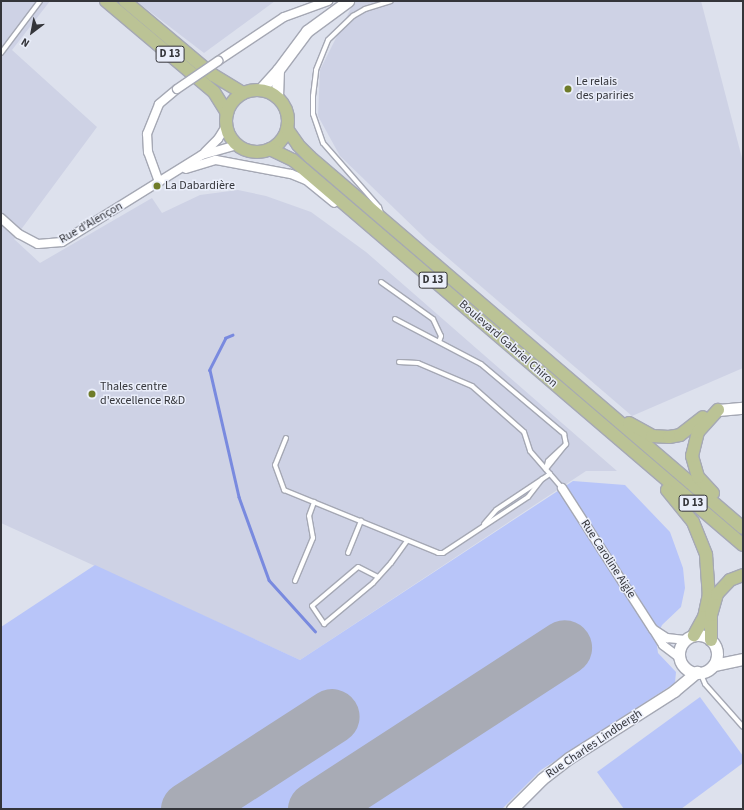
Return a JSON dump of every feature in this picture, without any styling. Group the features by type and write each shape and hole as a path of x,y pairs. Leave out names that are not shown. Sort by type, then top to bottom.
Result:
{"main road":[{"name":"D 13","path":"106,1 214,92 227,113"},
{"name":"D 13","path":"124,1 213,75 243,93"},
{"path":"260,90 277,96 287,111 287,129 281,141 270,149 253,152 237,145 226,126 227,113 233,102 243,93 260,90"},
{"name":"Boulevard Gabriel Chiron","path":"287,129 310,157 743,528"},
{"name":"Boulevard Gabriel Chiron","path":"270,149 293,160 743,545"},
{"path":"598,403 614,411 639,430 661,437 680,435 703,417 718,410"},
{"path":"718,410 698,432 693,446 694,465 698,477 710,491 743,521"},
{"path":"643,460 647,470 687,512 701,538 706,555 709,594 704,617 689,638"},
{"path":"711,640 711,615 717,594 730,580 743,575"}],"street":[{"path":"159,182 148,152 147,134 158,104 177,89 284,16 328,1"},
{"path":"260,90 278,70 307,31 348,1"},
{"path":"277,96 278,70"},
{"path":"202,155 218,139 226,126"},
{"path":"202,155 237,145"},
{"name":"Rue d’Alençon","path":"1,218 28,240 38,244 53,244 75,235 202,155"},
{"path":"179,169 216,160 291,174 306,180 335,204 349,209"},
{"path":"718,410 743,408"},
{"name":"Rue Caroline Aigle","path":"562,488 653,629 659,641 682,662"},
{"name":"Rue Caroline Aigle","path":"653,629 666,638 689,638"},
{"path":"680,685 682,662 680,649 689,638 706,636 711,640 717,652 732,659 743,659"},
{"path":"714,665 717,652"},
{"path":"682,662 698,672 714,665 743,659"},
{"name":"Rue Charles Lindbergh","path":"512,809 542,779 569,758 698,672"}],"lane":[{"path":"1,53 40,1"},
{"path":"384,221 379,207 338,164 323,143 313,114 313,96 316,70 321,52 333,34 353,16 365,9 391,1"},
{"path":"381,282 433,319 441,336 439,342"},
{"path":"395,319 481,364 564,434 566,444 548,461 546,469"},
{"path":"399,362 421,364 472,386 524,432 530,451 562,488"},
{"path":"286,438 275,466 278,478 284,490 438,553 443,553 528,497 542,480"},
{"path":"481,528 496,510 550,474"},
{"path":"295,582 313,538 309,516 314,502"},
{"path":"348,552 360,521"},
{"path":"378,577 358,567 312,606 324,624 342,611 378,577 407,540"},
{"path":"698,672 704,684 743,727"}],"shaded area":[{"path":"1,1 50,1 12,50 97,127 14,239 40,263 152,198 162,213 200,195 238,190 266,196 311,212 366,252 617,471 586,471 300,660 1,523"},
{"path":"136,1 275,1 204,53"},
{"path":"701,1 743,162 743,368 632,416 427,240 340,156 318,116 320,70 354,2"},
{"path":"573,481 625,485 670,532 683,568 685,588 681,607 662,625 656,639 658,653 676,672 675,683 541,770 502,809 1,809 1,627 95,565 300,660"},
{"path":"700,697 743,756 743,763 681,809 624,809 597,772"}],"waterway":[{"path":"233,335 226,338 210,370 239,497 269,580 315,631"}],"runway":[{"path":"315,809 564,647"},
{"path":"188,809 332,716"}],"place":[{"name":"Le relais des pariries","path":"568,89"},
{"name":"La Dabardière","path":"157,186"},
{"name":"Thales centre d'excellence R&D","path":"92,394"}]}
